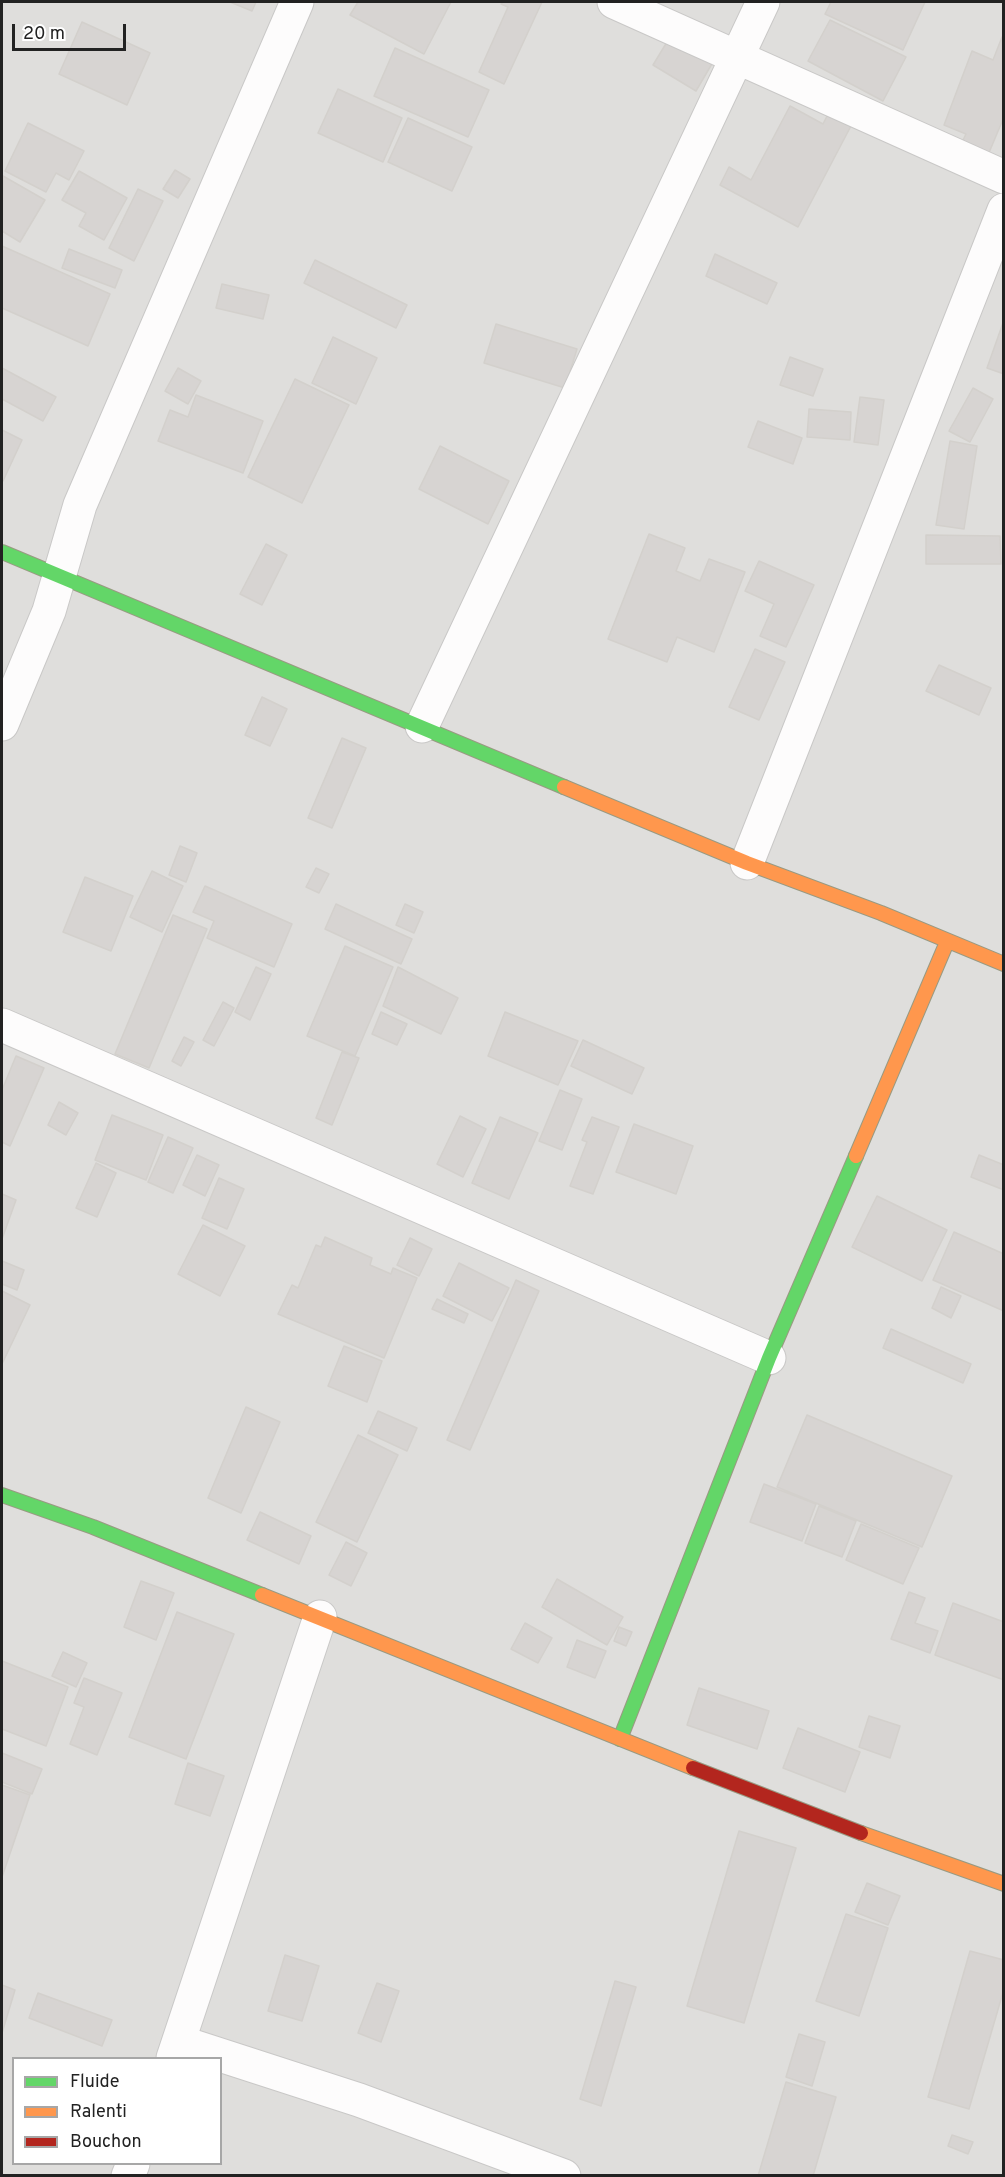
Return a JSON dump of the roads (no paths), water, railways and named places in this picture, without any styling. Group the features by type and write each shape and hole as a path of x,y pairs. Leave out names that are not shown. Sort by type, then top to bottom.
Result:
{"street":[{"path":"2,724 49,611 80,505 297,2"},
{"path":"614,2 1004,177"},
{"path":"422,726 764,2"},
{"path":"747,863 1004,210"},
{"path":"2,552 60,574 747,863 881,913 1004,964"},
{"path":"620,1739 769,1358 947,942"},
{"path":"2,1025 769,1358"},
{"path":"2,1495 93,1527 811,1815 1004,1884"},
{"path":"202,2057 177,2050 320,1617"},
{"path":"222,2062 359,2100 564,2175"}]}
